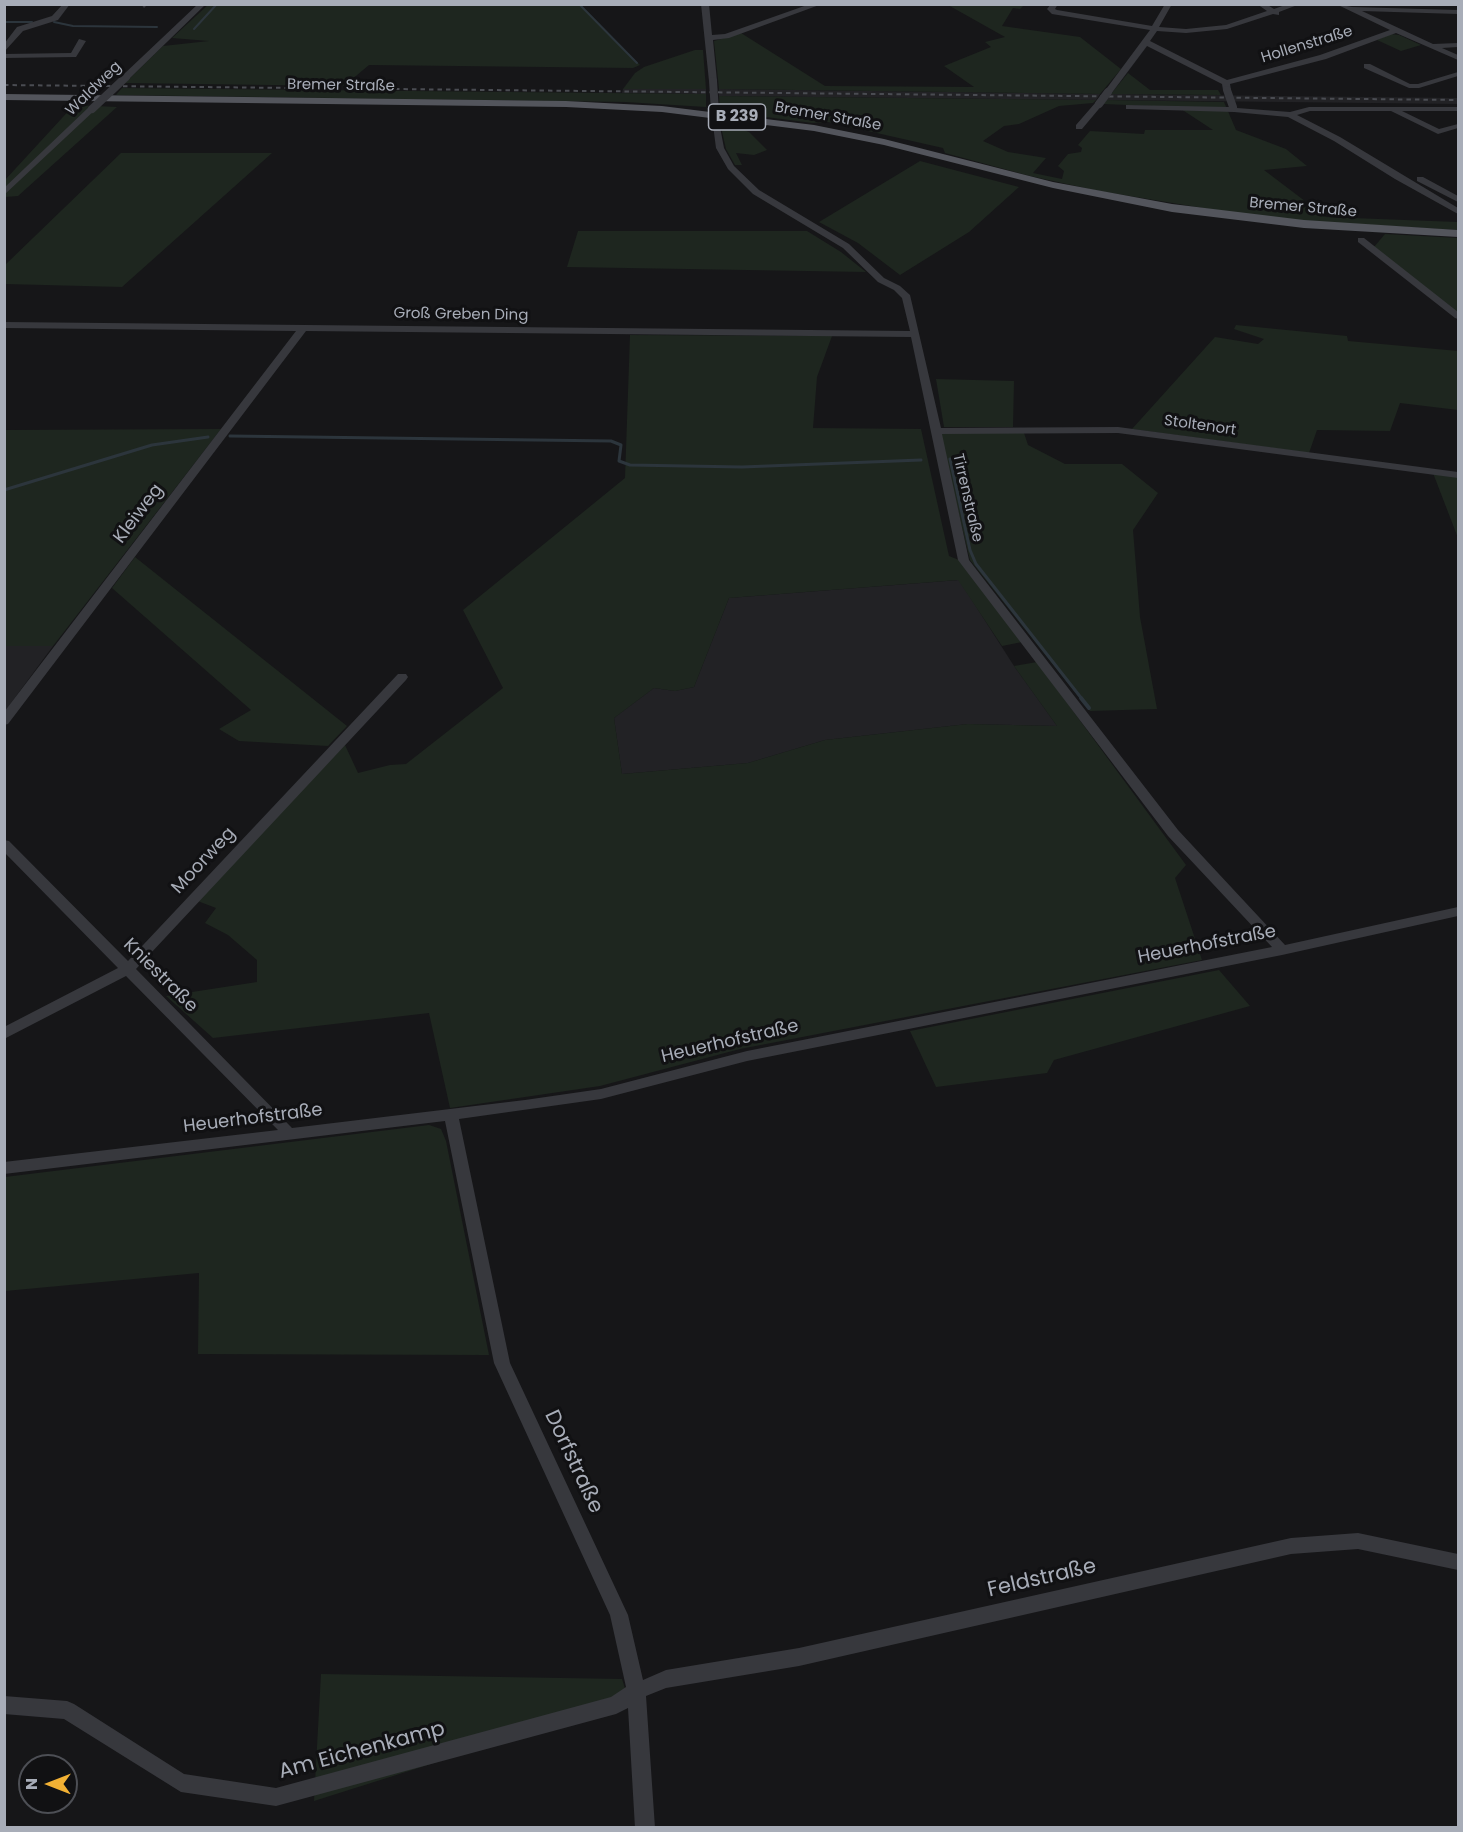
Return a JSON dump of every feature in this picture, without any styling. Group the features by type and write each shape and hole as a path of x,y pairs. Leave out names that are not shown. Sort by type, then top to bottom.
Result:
{"main road":[{"name":"Bremer Straße","path":"4,97 566,104 694,112 826,130 884,142 1053,185 1172,208 1304,224 1458,234"}],"street":[{"path":"4,50 20,29 56,18 67,4"},
{"name":"Waldweg","path":"4,193 203,4"},
{"name":"Tirrenstraße","path":"705,4 716,127 720,148 731,168 756,192 846,246 881,280 907,297 964,560 1173,833 1282,950"},
{"path":"708,38 726,36 819,4"},
{"path":"1055,4 1051,9 1054,12 1166,30 1203,31 1227,27 1298,4"},
{"path":"1079,127 1146,42 1169,4"},
{"path":"1260,4 1276,13"},
{"path":"1339,4 1458,58"},
{"path":"1351,10 1458,12"},
{"name":"Hollenstraße","path":"1227,87 1323,57 1396,30"},
{"path":"4,56 73,55 82,41"},
{"path":"1146,42 1227,87 1234,108"},
{"path":"1432,47 1458,45"},
{"path":"1367,66 1409,86 1419,86 1458,74"},
{"path":"1129,107 1234,108 1290,115 1337,139 1382,168 1458,211"},
{"path":"1290,115 1309,109 1458,109"},
{"path":"1394,109 1438,132 1458,126"},
{"path":"1382,168 1395,167 1458,199"},
{"path":"1361,240 1458,316"},
{"name":"Groß Greben Ding","path":"4,325 916,334"},
{"name":"Kleiweg","path":"4,721 303,328"},
{"name":"Stoltenort","path":"936,431 1119,430 1458,475"},
{"name":"Moorweg","path":"4,1034 128,969 402,677"},
{"name":"Kniestraße","path":"4,844 285,1128 285,1135"},
{"name":"Heuerhofstraße","path":"4,1168 525,1107 602,1094 747,1056 1282,950 1458,912"},
{"name":"Dorfstraße","path":"451,1115 502,1363 619,1615 636,1691 645,1827"},
{"name":"Feldstraße","path":"636,1691 666,1679 800,1657 1291,1546 1358,1541 1458,1562"},
{"name":"Am Eichenkamp","path":"4,1705 67,1710 181,1783 276,1797 616,1705 636,1691"}],"shaded area":[{"path":"209,4 581,5 640,65 633,68 369,65 344,86 125,83 163,46 209,41 172,38"},
{"path":"948,5 1024,5 1020,9 1013,8 1002,26 1080,37 1121,69 1100,94 719,89 714,41 741,33 825,86 974,87 944,66 991,47 985,42 1005,37"},
{"path":"1391,34 1399,35 1421,45 1401,51 1377,40"},
{"path":"695,50 703,50 706,89 623,89 635,73 644,67"},
{"path":"1128,73 1150,90 1218,90 1221,95 1111,94"},
{"path":"122,88 706,94 706,107 625,102 116,95"},
{"path":"623,89 706,89 706,94 622,93"},
{"path":"719,89 1100,94 1096,100 719,96"},
{"path":"1111,94 1458,98 1458,104 1107,100"},
{"path":"719,96 1096,100 1093,103 1059,106 1019,124 1004,126 983,141 1008,152 1046,158 1033,173 1062,179 1064,171 1058,166 1068,154 1081,152 1082,148 1078,145 1090,131 1144,134 1145,130 1213,130 1178,107 1103,104 1107,100 1224,102 1236,130 1286,149 1307,166 1264,170 1326,217 1458,222 1458,230 1304,221 1234,213 1099,191 1030,176 945,153 943,148 828,122 812,123 720,111"},
{"path":"74,105 117,107 18,196 5,197 5,180"},
{"path":"724,122 749,132 767,150 754,155 736,153 742,165 735,165 726,149 721,127"},
{"path":"121,153 272,153 122,287 5,284 5,265"},
{"path":"920,161 1019,187 969,232 900,275 858,243 819,222"},
{"path":"578,231 807,231 841,252 866,272 567,267"},
{"path":"1385,234 1458,238 1458,314 1374,247"},
{"path":"1236,325 1347,336 1348,341 1458,351 1458,410 1400,403 1390,431 1317,430 1309,453 1132,429 1215,337 1258,344 1264,339 1234,329"},
{"path":"630,335 832,336 817,377 813,428 921,429 949,556 959,560 1022,642 1002,646 958,580 729,598 694,687 675,691 654,688 614,718 622,774 748,763 825,740 968,724 1057,726 1014,666 1037,662 1186,865 1175,878 1202,960 740,1049 600,1086 450,1108 429,1013 213,1038 166,996 257,982 257,960 228,935 205,923 216,908 195,900 345,745 358,773 390,765 406,764 503,688 463,610 625,478"},
{"path":"936,379 1014,381 1013,427 944,427"},
{"path":"221,429 53,646 5,646 5,430"},
{"path":"939,433 1024,433 1028,445 1065,464 1122,464 1158,493 1133,530 1140,617 1157,709 1090,711 970,560"},
{"path":"1433,473 1458,476 1458,538"},
{"path":"135,557 347,726 328,746 239,741 219,729 251,710 112,588"},
{"path":"959,580 1014,666 1057,726 968,724 825,740 748,763 622,774 614,718 654,688 675,691 694,687 729,598"},
{"path":"5,646 53,646 5,711"},
{"path":"1219,970 1250,1006 1054,1060 1047,1073 936,1087 910,1031"},
{"path":"429,1125 441,1129 446,1141 489,1355 198,1354 199,1273 5,1291 5,1177"},
{"path":"321,1674 622,1679 631,1707 469,1752 314,1801"}],"waterway":[{"path":"194,29 217,4"},
{"path":"579,4 637,63"},
{"path":"4,22 32,22"},
{"path":"54,22 73,26 157,27"},
{"path":"230,436 611,441 621,445 619,461 630,465 742,467 921,460"},
{"path":"4,490 152,445 208,437"},
{"path":"950,459 970,550 976,564 1082,699"},
{"path":"1081,698 1089,708"}],"railway":[{"path":"4,85 1458,100"}]}
